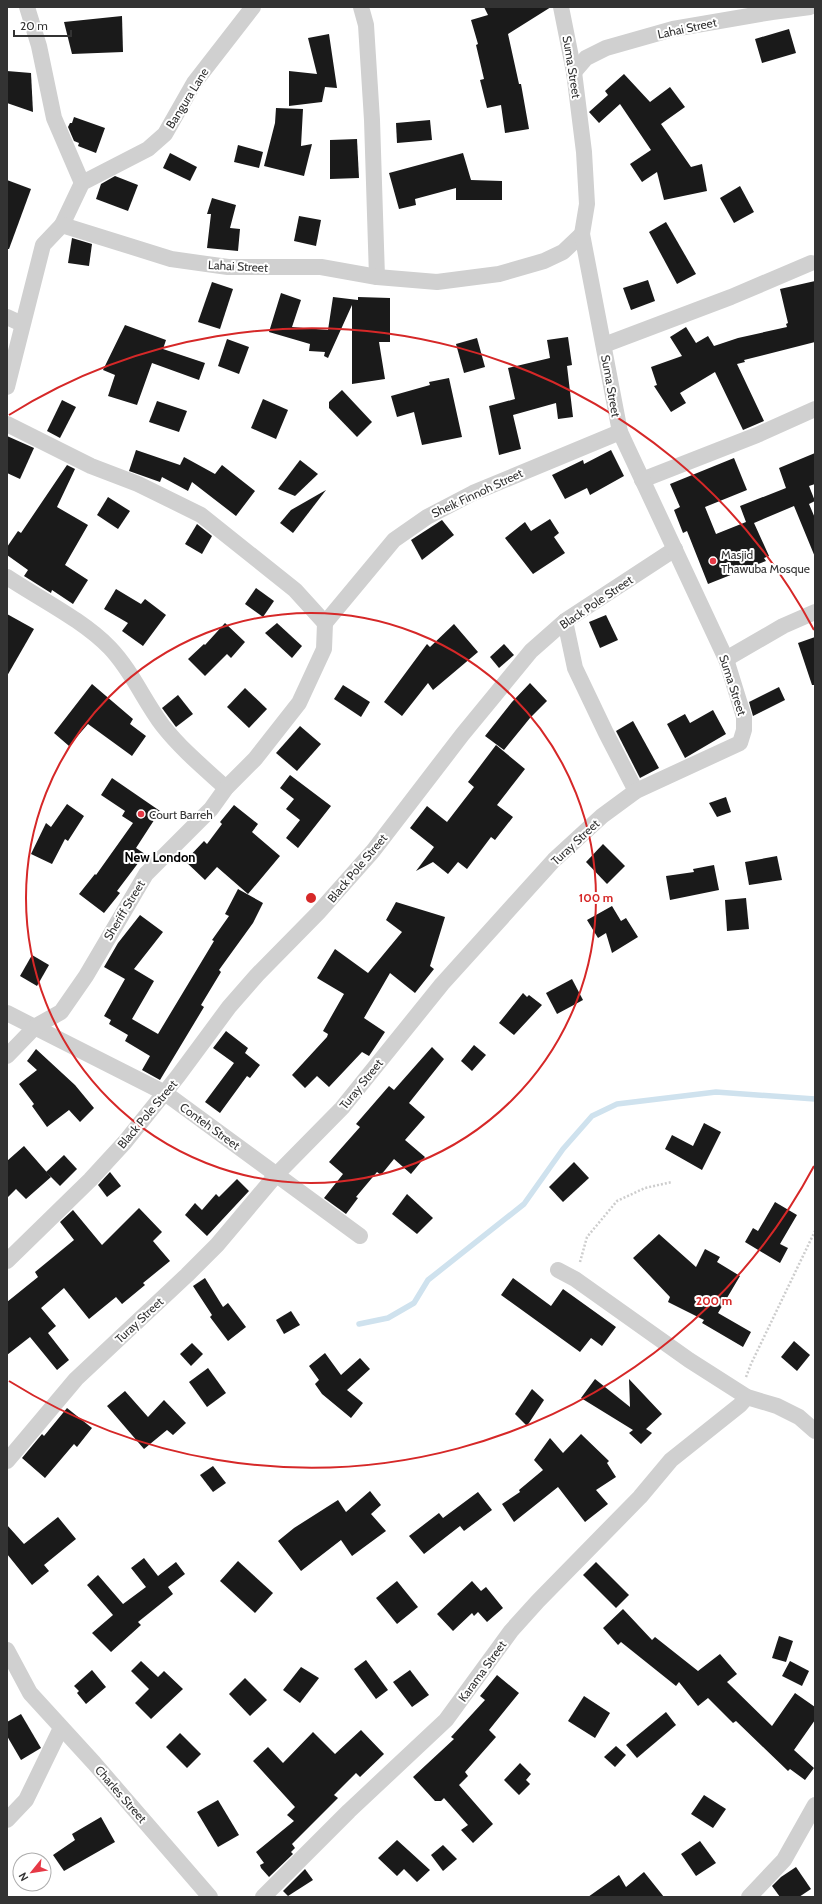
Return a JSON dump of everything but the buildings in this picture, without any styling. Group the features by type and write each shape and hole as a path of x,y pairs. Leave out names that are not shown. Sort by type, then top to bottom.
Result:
{"street":[{"path":"7,387 43,245 62,225 82,183 54,118 39,46 27,7"},
{"name":"Bangura Lane","path":"82,183 148,149 165,134 194,83 253,7"},
{"path":"361,7 366,25 372,120 377,277"},
{"name":"Suma Street","path":"561,7 574,72 584,152 587,204 582,234 620,432 726,659 744,717 744,730 740,743"},
{"name":"Lahai Street","path":"574,72 586,58 606,48 666,32 772,12 810,7"},
{"name":"Lahai Street","path":"62,225 171,259 228,267 321,267 377,277 437,282 499,274 544,261 563,252 582,234"},
{"path":"604,345 732,297 810,263"},
{"path":"7,317 22,324"},
{"path":"642,480 757,435 815,409"},
{"path":"7,424 91,466 138,484 201,514 295,590 325,622"},
{"name":"Sheik Finnoh Street","path":"325,622 394,540 427,517 473,493 620,432"},
{"name":"Black Pole Street","path":"7,1261 90,1180 125,1142 205,1041 229,1007 347,882 373,851 462,735 531,651 565,621 675,549"},
{"path":"7,578 80,623 110,647 127,669 162,725 181,747 226,788"},
{"path":"726,659 783,626 815,612"},
{"path":"565,621 575,668 636,791"},
{"name":"Sheriff Street","path":"7,1056 36,1026 61,1012 86,976 146,874 211,809 226,788 255,759 298,703 324,649 325,622"},
{"name":"Turay Street","path":"7,1461 76,1379 217,1245 276,1175 342,1108 442,984 496,927 554,860 602,816 636,791 740,743"},
{"name":"Conteh Street","path":"7,1013 36,1026 164,1093 360,1236"},
{"path":"558,1270 575,1279 689,1360 747,1397 777,1406 799,1417 815,1431"},
{"name":"Karama Street","path":"263,1897 349,1811 446,1720 511,1631 538,1601 635,1502 671,1460 740,1405 747,1397"},
{"name":"Charles Street","path":"7,1650 30,1693 196,1879 210,1897"},
{"path":"7,1820 26,1800 61,1728"},
{"path":"749,1897 784,1860 815,1806"}],"path":[{"path":"575,1279 587,1237 617,1201 645,1188 672,1182"},
{"path":"724,1382 746,1378 751,1364 815,1231"}],"waterway":[{"path":"359,1324 388,1318 414,1303 428,1280 524,1204 563,1149 592,1116 617,1104 716,1092 815,1099"}],"place":[{"name":"Masjid Thawuba Mosque","path":"713,561"},
{"name":"Court Barreh","path":"141,814"}],"district":[{"name":"New London","path":"160,857"}]}
